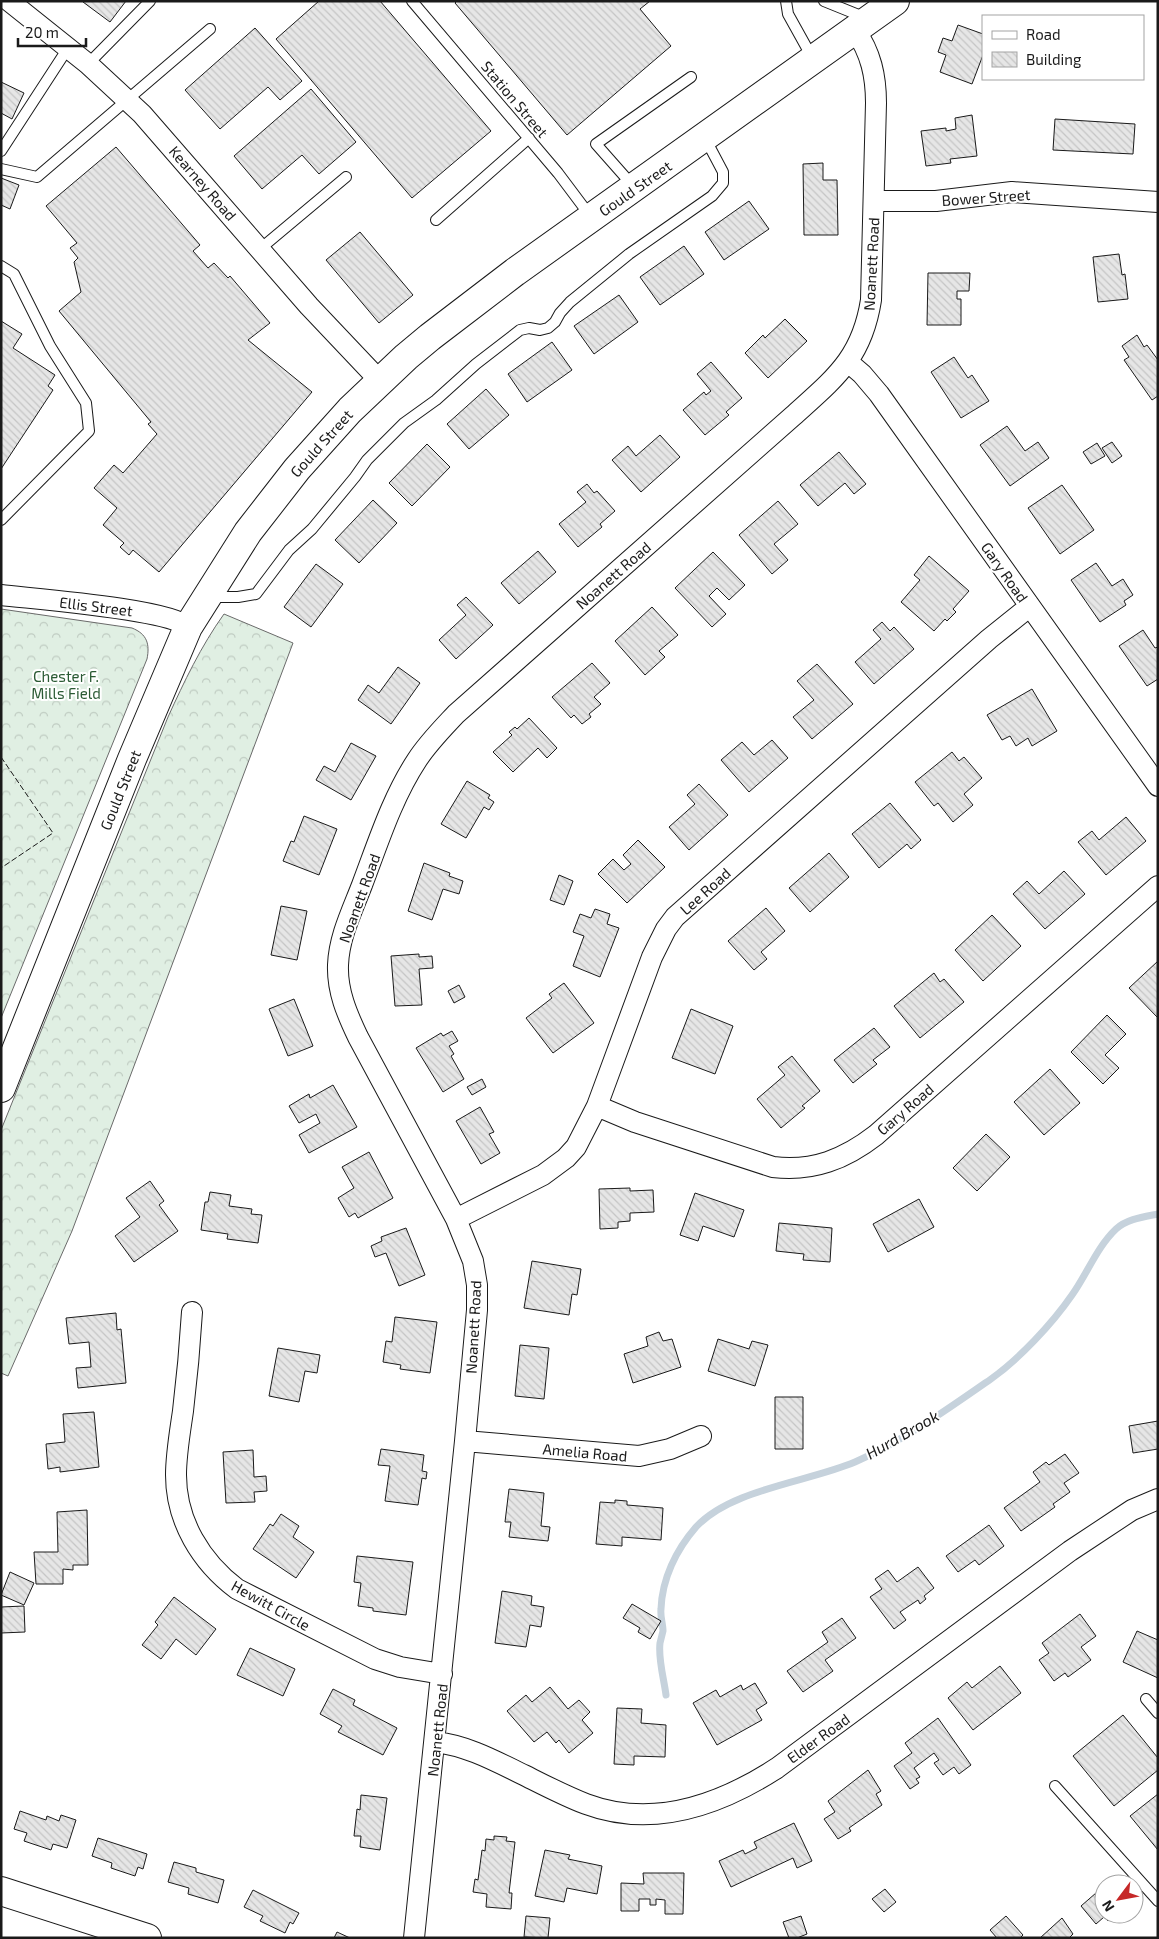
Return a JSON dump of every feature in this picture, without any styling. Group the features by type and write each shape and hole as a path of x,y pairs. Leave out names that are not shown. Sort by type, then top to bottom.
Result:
{"main road":[{"name":"Gould Street","path":"1,1088 132,759 188,627 248,532 324,437 380,381 430,337 490,291 895,1"},
{"path":"1,1891 147,1938"}],"street":[{"name":"Kearney Road","path":"9,1 88,64 158,131 309,306 380,381"},
{"name":"Noanett Road","path":"414,1938 436,1742 465,1441 477,1291 473,1260 456,1219 351,1023 341,994 339,980 340,952 347,924 399,792 421,754 456,714 794,416 848,362 861,340 866,327 871,300 876,103 874,74 862,25"},
{"name":"Bower Street","path":"874,201 936,201 1018,192 1158,202"},
{"name":"Gary Road","path":"848,362 862,374 878,394 1158,786"},
{"name":"Ellis Street","path":"1,595 136,611 171,618 184,623 188,627"},
{"name":"Lee Road","path":"456,1219 555,1167 576,1147 596,1106 652,957 666,929 675,918 989,639 1029,606"},
{"name":"Gary Road","path":"596,1106 635,1122 773,1167 814,1167 833,1161 851,1153 876,1135 1158,886"},
{"name":"Hewitt Circle","path":"192,1312 176,1476 180,1508 184,1521 197,1547 226,1581 249,1596 374,1658 400,1667 442,1674"},
{"name":"Amelia Road","path":"465,1441 639,1456 670,1449 701,1436"},
{"name":"Elder Road","path":"436,1742 457,1745 475,1752 570,1798 602,1809 648,1814 700,1807 737,1791 776,1768 1070,1551 1125,1515 1158,1499"}],"lane":[{"path":"88,64 150,1"},
{"name":"Station Street","path":"412,1 558,173 591,218"},
{"path":"786,1 788,14 813,60"},
{"path":"824,1 862,25"},
{"path":"1,169 37,177 210,29"},
{"path":"1,151 68,48"},
{"path":"635,187 596,144 691,77"},
{"path":"436,220 529,138"},
{"path":"208,597 238,597 256,594 289,550 312,529 356,477 367,460 404,423 436,400 476,364 520,330 548,328 570,302 623,260 712,196 723,183 723,172 705,138"},
{"path":"260,249 346,177"},
{"path":"1,266 14,274 50,346 86,403 88,431 1,520"},
{"path":"1146,1699 1158,1712"},
{"path":"1055,1786 1158,1901"}],"green space":[{"name":"Chester F. Mills Field","path":"1,609 132,628 144,636 148,649 147,659 1,1018"},
{"path":"224,614 293,643 72,1231 8,1376 1,1373 1,1130 168,717 200,651"}],"building":[{"path":"84,1 126,1 110,22"},
{"path":"319,1 380,1 491,131 412,198 276,39"},
{"path":"457,1 650,1 640,9 671,46 567,135 455,3"},
{"path":"958,25 982,34 982,58 972,84 940,72 946,55 938,52 943,38 952,41"},
{"path":"255,28 302,81 280,100 268,87 220,129 185,90"},
{"path":"1,82 24,93 12,119 1,113"},
{"path":"311,89 356,142 319,174 302,155 262,189 234,156"},
{"path":"972,115 977,156 950,159 951,163 926,166 921,131 946,128 946,131 956,129 955,118"},
{"path":"1055,119 1135,124 1133,154 1053,150"},
{"path":"116,147 200,245 193,251 208,268 214,263 228,278 230,276 270,323 248,340 312,392 159,572 133,550 129,555 120,547 124,543 103,525 117,508 94,488 114,465 123,473 157,434 148,424 151,422 59,311 81,292 74,262 78,258 70,248 77,243 46,206"},
{"path":"823,163 823,180 837,180 838,235 804,235 803,164"},
{"path":"1,178 19,185 10,209 1,205"},
{"path":"749,201 769,229 724,260 705,232"},
{"path":"360,232 413,295 379,323 326,260"},
{"path":"684,246 704,274 660,305 640,277"},
{"path":"1119,254 1122,275 1125,274 1128,299 1098,302 1093,257"},
{"path":"928,273 970,273 969,291 957,291 957,299 961,299 961,325 927,325"},
{"path":"619,295 638,322 594,354 574,326"},
{"path":"785,319 807,341 768,378 745,353 763,335 765,338"},
{"path":"1,321 22,334 13,348 55,375 48,386 53,390 1,469"},
{"path":"1137,335 1144,347 1147,345 1158,360 1158,396 1152,400 1124,360 1129,357 1122,346"},
{"path":"552,342 572,370 527,402 508,374"},
{"path":"954,357 968,378 972,375 989,401 961,418 931,372"},
{"path":"711,362 742,398 726,412 729,415 705,435 683,410 704,392 706,395 711,391 697,374"},
{"path":"486,389 509,415 469,449 447,424"},
{"path":"1007,426 1025,451 1038,442 1049,458 1010,486 980,445"},
{"path":"660,435 680,457 641,492 612,460 628,446 636,456"},
{"path":"1112,442 1122,456 1112,463 1102,448"},
{"path":"1097,443 1105,456 1091,464 1083,452"},
{"path":"427,444 450,467 412,506 389,483"},
{"path":"839,452 866,484 854,494 845,483 818,506 800,485"},
{"path":"587,484 594,493 597,491 615,511 600,524 602,527 578,547 559,524 586,502 577,492"},
{"path":"1062,485 1094,530 1060,554 1028,508"},
{"path":"373,500 397,523 359,563 335,540"},
{"path":"778,501 798,524 774,544 788,560 772,574 739,535"},
{"path":"538,551 556,572 519,604 501,583"},
{"path":"713,552 745,585 729,600 717,588 709,596 726,614 712,627 675,588"},
{"path":"929,556 969,591 953,609 956,612 947,621 945,619 934,631 901,602 920,580 914,575"},
{"path":"1096,563 1112,586 1123,579 1133,595 1124,601 1126,605 1100,622 1071,580"},
{"path":"316,564 343,584 311,627 284,607"},
{"path":"466,597 493,625 456,659 439,640 466,615 457,605"},
{"path":"652,607 678,635 659,651 665,657 645,675 615,641"},
{"path":"882,622 890,631 894,627 914,649 874,684 855,662 881,639 873,630"},
{"path":"1143,630 1155,648 1158,647 1158,679 1147,686 1119,646"},
{"path":"592,663 610,683 594,697 601,704 589,714 591,717 582,724 574,715 571,718 552,697"},
{"path":"817,664 853,704 812,739 793,717 814,700 797,681"},
{"path":"398,667 420,683 391,724 358,700 368,685 379,693"},
{"path":"1032,689 1057,731 1032,746 1028,738 1016,746 1010,736 1002,740 987,715"},
{"path":"529,718 557,748 547,758 538,748 513,772 493,752 512,735 509,732 515,727 517,729"},
{"path":"772,740 788,758 749,792 721,760 742,742 754,755"},
{"path":"351,743 376,756 351,800 316,780 324,766 335,772"},
{"path":"952,752 959,761 964,757 982,778 964,794 973,805 953,822 938,803 934,806 915,782"},
{"path":"467,781 490,795 488,798 494,802 489,810 484,807 466,838 441,824"},
{"path":"699,784 728,815 689,850 669,827 695,804 687,795"},
{"path":"890,803 921,840 911,849 907,844 879,868 852,834"},
{"path":"304,816 337,829 319,875 283,861 291,841 294,842"},
{"path":"1126,817 1146,841 1106,875 1078,842 1092,831 1099,840"},
{"path":"638,840 665,867 627,903 598,874 613,859 624,870 631,864 623,855"},
{"path":"829,853 849,877 810,912 789,888"},
{"path":"424,863 450,873 449,876 463,881 459,894 443,889 432,920 408,911"},
{"path":"1064,871 1085,894 1045,929 1013,894 1027,881 1039,894"},
{"path":"559,875 573,881 564,905 550,900"},
{"path":"281,906 307,911 297,960 271,955"},
{"path":"766,908 785,931 761,952 767,959 754,970 728,941"},
{"path":"595,909 610,914 607,924 619,928 600,977 573,966 584,936 573,932 580,914 591,918"},
{"path":"992,915 1021,946 983,981 955,950"},
{"path":"419,954 419,957 432,956 433,968 419,969 422,1005 395,1006 391,956"},
{"path":"1158,961 1158,1018 1129,988"},
{"path":"934,973 940,982 944,979 964,1002 920,1038 894,1006"},
{"path":"564,983 594,1023 553,1053 526,1018 552,998 549,994"},
{"path":"459,985 465,997 454,1003 448,991"},
{"path":"294,999 313,1046 288,1056 269,1009"},
{"path":"691,1009 733,1026 715,1074 672,1058"},
{"path":"1107,1015 1126,1034 1105,1055 1119,1068 1103,1084 1071,1052"},
{"path":"874,1028 890,1047 873,1060 877,1064 853,1083 834,1060"},
{"path":"452,1031 458,1041 449,1046 454,1054 451,1056 464,1079 443,1092 416,1048 441,1033 443,1036"},
{"path":"792,1056 820,1091 802,1106 805,1108 781,1128 757,1099 785,1075 778,1067"},
{"path":"1050,1069 1080,1103 1044,1135 1014,1102"},
{"path":"482,1079 486,1087 472,1095 467,1087"},
{"path":"333,1085 357,1127 309,1153 299,1135 320,1123 316,1114 299,1123 289,1106 309,1094 310,1098"},
{"path":"480,1107 494,1132 489,1134 500,1153 481,1164 456,1121"},
{"path":"986,1134 1010,1157 977,1191 953,1168"},
{"path":"369,1152 393,1198 358,1218 355,1213 349,1217 338,1198 354,1188 342,1167"},
{"path":"150,1181 164,1201 159,1205 178,1231 134,1262 115,1236 140,1217 126,1198"},
{"path":"630,1188 630,1191 653,1190 654,1212 630,1213 630,1221 618,1222 618,1228 600,1229 599,1189"},
{"path":"210,1192 231,1195 229,1206 252,1209 251,1214 262,1215 258,1243 227,1239 228,1234 201,1230 205,1202 208,1202"},
{"path":"695,1193 744,1210 734,1237 703,1226 698,1241 680,1235"},
{"path":"919,1199 934,1227 888,1252 873,1224"},
{"path":"779,1223 832,1228 830,1262 803,1260 804,1254 776,1251"},
{"path":"406,1228 425,1275 399,1286 386,1253 375,1257 371,1246 382,1241 381,1237"},
{"path":"532,1261 581,1269 577,1295 572,1294 569,1315 524,1308"},
{"path":"116,1313 117,1330 121,1329 126,1383 78,1388 76,1368 91,1367 89,1342 69,1344 66,1318"},
{"path":"395,1317 437,1322 430,1373 400,1369 401,1365 383,1362 386,1341 392,1342"},
{"path":"659,1332 663,1341 672,1339 681,1367 633,1383 624,1354 648,1346 646,1337"},
{"path":"718,1339 749,1349 752,1341 768,1345 755,1386 708,1371"},
{"path":"520,1345 549,1348 544,1399 515,1396"},
{"path":"278,1348 320,1355 317,1373 305,1371 299,1402 269,1396"},
{"path":"775,1397 803,1397 803,1449 775,1449"},
{"path":"94,1412 99,1467 60,1472 60,1467 48,1469 46,1444 65,1442 63,1414"},
{"path":"1158,1421 1158,1449 1133,1453 1129,1426"},
{"path":"381,1449 424,1455 422,1471 427,1472 426,1479 422,1478 418,1505 385,1501 390,1466 378,1465"},
{"path":"253,1450 254,1477 266,1476 267,1491 254,1492 255,1502 226,1503 223,1452"},
{"path":"1065,1454 1079,1473 1064,1483 1070,1492 1053,1504 1055,1507 1021,1531 1004,1508 1040,1482 1033,1472 1046,1462 1049,1465"},
{"path":"509,1489 544,1493 541,1526 550,1527 548,1541 509,1537 511,1522 505,1522"},
{"path":"615,1500 627,1501 627,1505 663,1508 661,1540 622,1537 622,1546 596,1544 600,1502 615,1503"},
{"path":"87,1510 88,1565 73,1565 73,1570 63,1569 63,1584 36,1584 34,1552 58,1552 57,1512"},
{"path":"281,1514 299,1526 293,1537 314,1552 296,1578 253,1549 270,1524 273,1526"},
{"path":"989,1525 1004,1546 979,1565 975,1560 958,1572 946,1556"},
{"path":"357,1556 413,1562 406,1615 373,1611 373,1608 358,1606 361,1583 354,1582"},
{"path":"918,1567 934,1588 924,1596 926,1599 920,1604 918,1600 900,1612 906,1620 894,1629 870,1597 882,1589 875,1579 888,1570 897,1582"},
{"path":"10,1572 34,1583 24,1605 1,1595"},
{"path":"502,1591 532,1596 531,1605 544,1607 541,1627 530,1625 526,1647 495,1643"},
{"path":"174,1597 216,1629 196,1655 176,1639 161,1659 142,1645 158,1625 155,1622"},
{"path":"632,1604 661,1621 650,1639 638,1632 640,1628 623,1618"},
{"path":"24,1606 25,1632 1,1633 1,1607"},
{"path":"1080,1614 1096,1636 1081,1647 1091,1660 1068,1677 1065,1673 1054,1681 1039,1660 1049,1653 1042,1643"},
{"path":"842,1618 856,1638 825,1660 833,1671 803,1692 787,1671 828,1642 822,1632"},
{"path":"1137,1631 1158,1640 1158,1678 1123,1662"},
{"path":"250,1648 295,1669 283,1696 237,1675"},
{"path":"1000,1666 1021,1693 973,1730 948,1698 967,1682 972,1688"},
{"path":"755,1683 767,1703 756,1710 762,1720 717,1745 693,1703 716,1690 720,1697 741,1685 743,1690"},
{"path":"550,1687 568,1709 579,1700 590,1712 582,1720 593,1733 569,1753 559,1740 556,1743 547,1732 534,1742 507,1711 526,1695 532,1702"},
{"path":"333,1689 355,1700 353,1705 397,1728 383,1755 338,1732 342,1726 320,1714"},
{"path":"617,1708 642,1709 641,1723 666,1725 665,1757 634,1756 634,1765 614,1764"},
{"path":"1123,1715 1158,1758 1158,1770 1114,1806 1073,1756"},
{"path":"938,1718 971,1765 959,1774 954,1767 943,1775 934,1763 939,1760 934,1753 914,1768 920,1777 916,1779 919,1783 910,1789 894,1766 912,1753 905,1743"},
{"path":"868,1770 881,1791 876,1794 882,1805 849,1828 851,1831 838,1839 824,1819 835,1812 828,1801"},
{"path":"1158,1794 1158,1850 1130,1816"},
{"path":"361,1795 387,1798 380,1850 360,1847 361,1836 354,1836 357,1809 360,1810"},
{"path":"20,1811 46,1820 47,1816 59,1821 61,1815 76,1820 67,1848 53,1844 51,1850 24,1841 27,1833 14,1829"},
{"path":"794,1823 812,1861 797,1868 793,1858 731,1887 719,1861 743,1850 745,1854 757,1848 754,1842"},
{"path":"494,1836 507,1837 506,1841 515,1842 509,1893 512,1893 511,1909 486,1907 487,1894 473,1892 475,1879 478,1880 482,1850 485,1851 486,1839 494,1840"},
{"path":"98,1838 147,1854 143,1869 138,1867 135,1876 111,1868 112,1863 92,1856"},
{"path":"545,1850 570,1855 568,1859 602,1866 597,1894 567,1888 564,1902 535,1896"},
{"path":"174,1862 196,1868 196,1872 224,1880 218,1903 188,1894 189,1888 168,1882"},
{"path":"643,1873 684,1873 683,1914 665,1914 665,1900 656,1899 656,1905 650,1905 650,1899 639,1899 639,1911 621,1911 621,1883 644,1884"},
{"path":"885,1889 896,1902 884,1912 872,1899"},
{"path":"253,1890 299,1913 293,1924 290,1922 285,1933 260,1921 263,1916 244,1907"},
{"path":"1094,1895 1094,1922 1081,1906"},
{"path":"526,1916 550,1918 548,1938 524,1937"},
{"path":"801,1916 807,1934 797,1938 789,1938 783,1922"},
{"path":"1006,1916 1023,1935 1020,1938 997,1938 990,1930"},
{"path":"1062,1918 1073,1934 1069,1938 1040,1938"},
{"path":"337,1932 350,1938 334,1938"}],"waterway":[{"name":"Hurd Brook","path":"666,1695 660,1656 660,1643 663,1631 662,1598 671,1565 682,1545 696,1527 711,1514 749,1495 836,1469 873,1454 925,1424 958,1402 1002,1371 1045,1329 1072,1295 1098,1252 1116,1229 1141,1217 1158,1214"}],"fence":[{"path":"1,757 53,833 1,868"}]}
